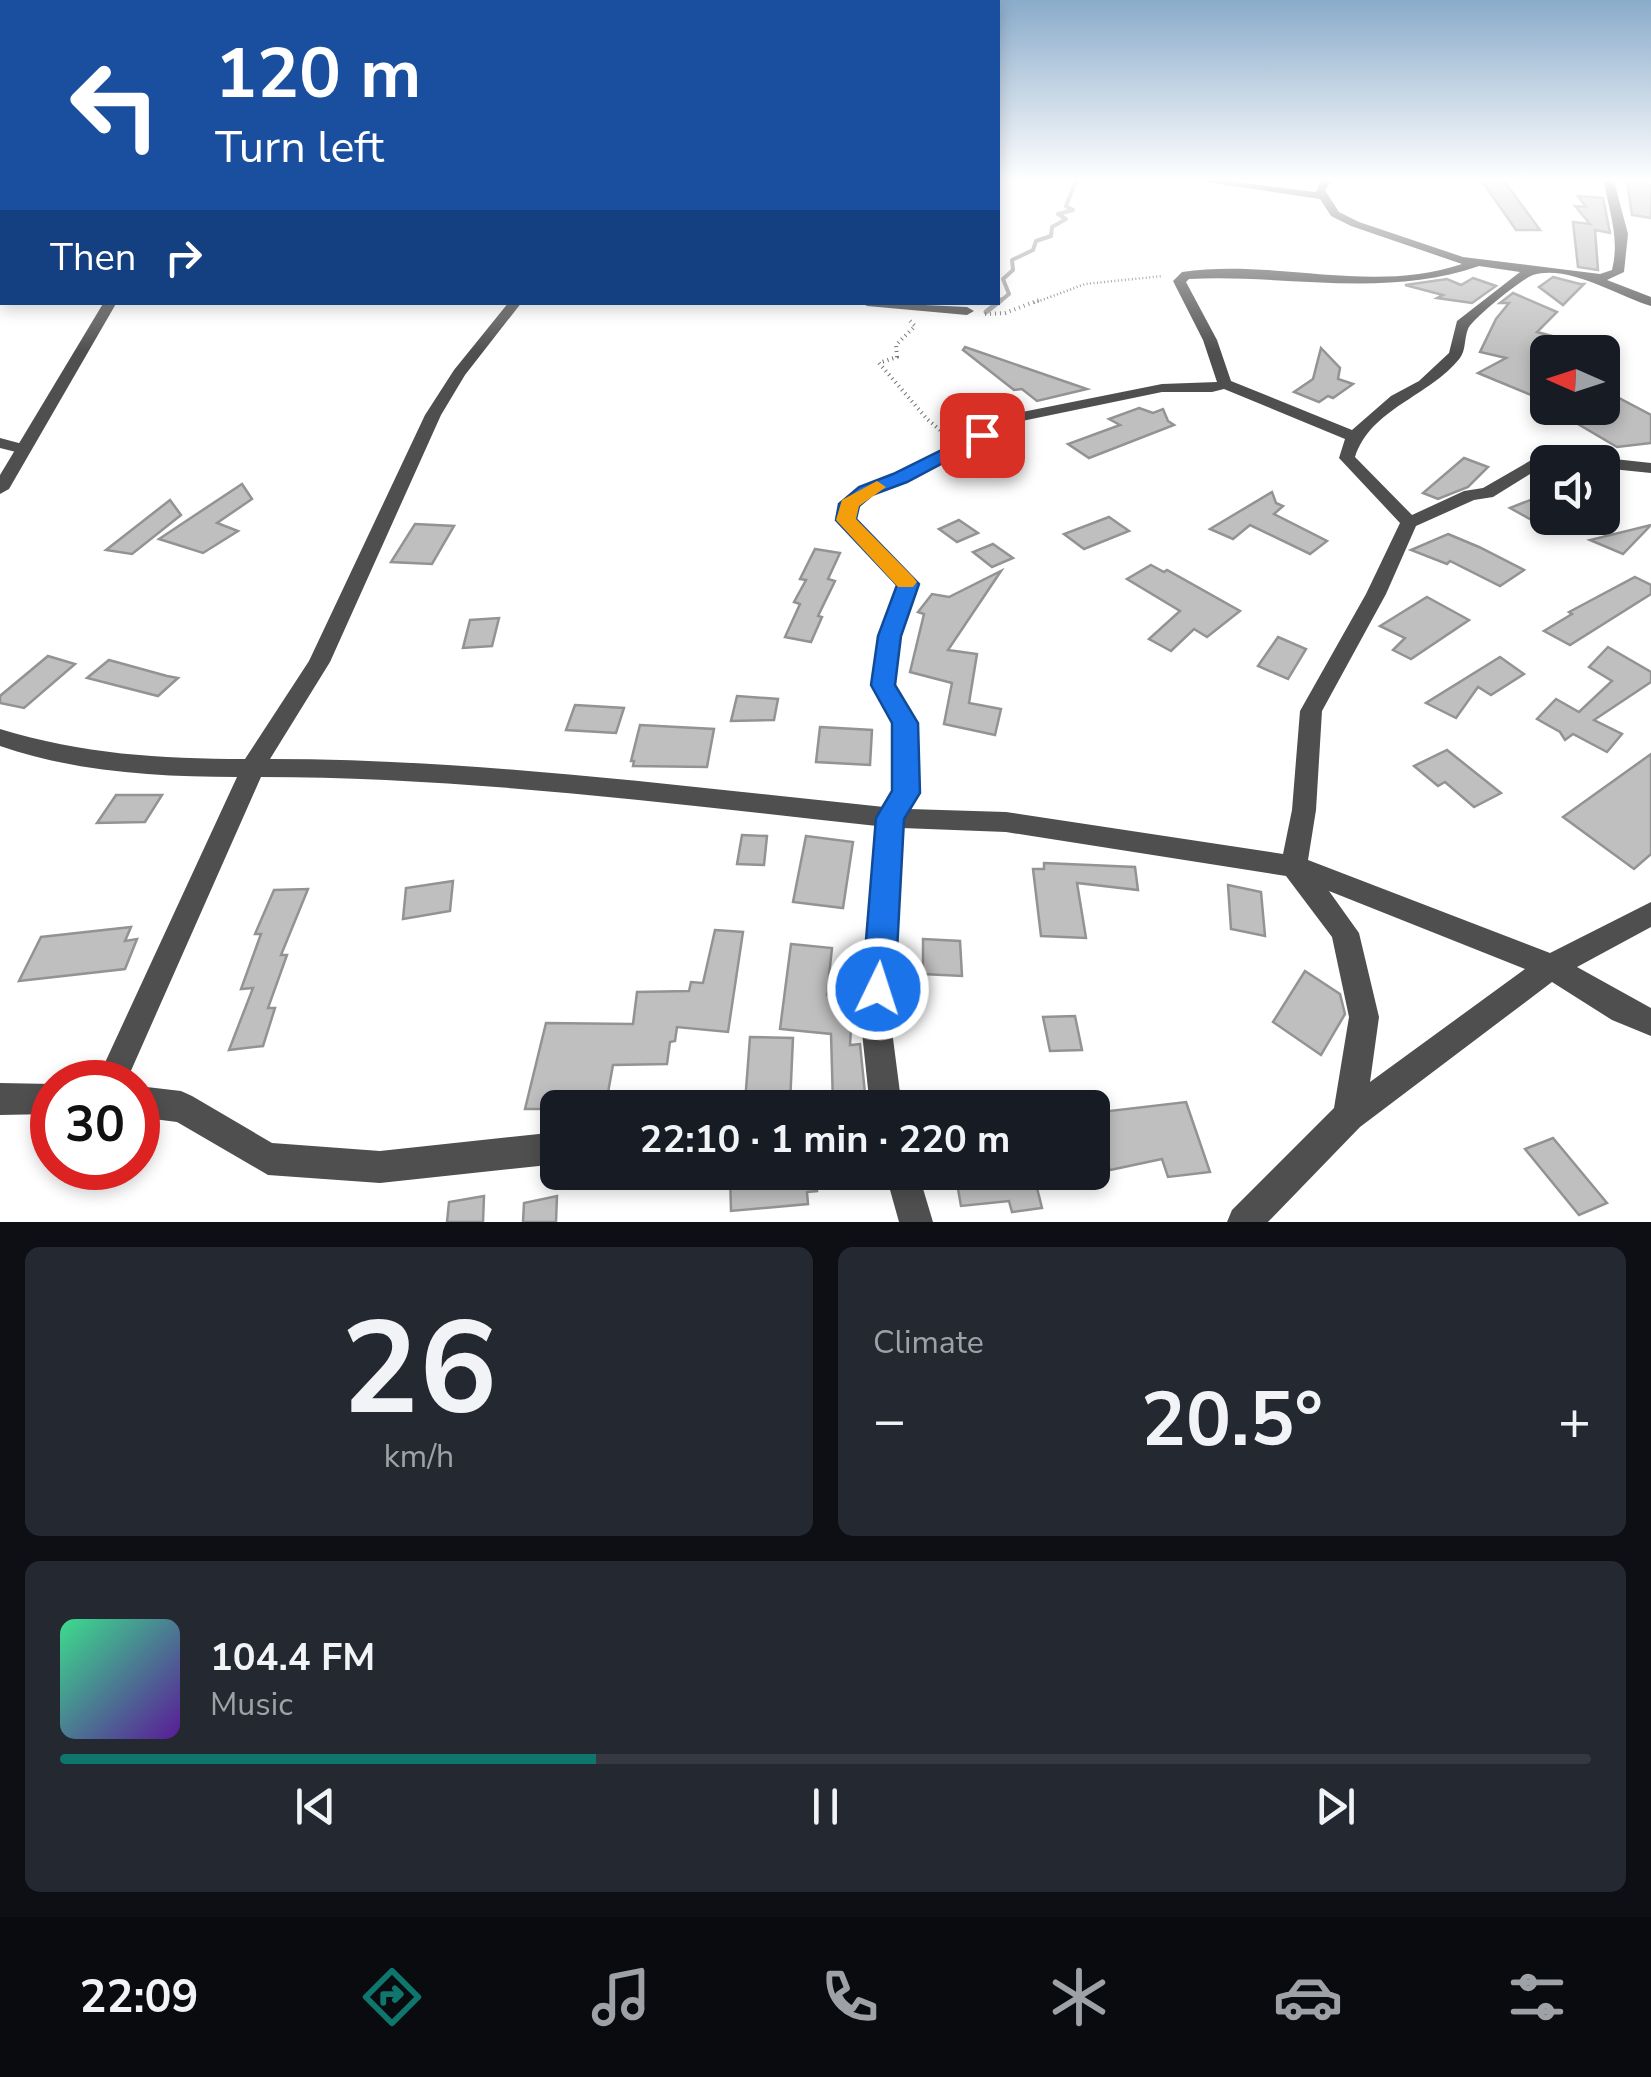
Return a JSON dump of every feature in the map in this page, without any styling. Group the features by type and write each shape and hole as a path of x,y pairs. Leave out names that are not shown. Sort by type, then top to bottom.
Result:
{"street":[{"path":"1399,238 1476,263 1586,277 1651,298"},
{"path":"1586,277 1618,272 1626,238"},
{"path":"1224,384 1210,340 1179,281 1186,274 1388,278 1454,274 1476,263"},
{"path":"1409,522 1398,504 1366,482 1347,458 1354,437 1396,400 1424,384 1456,354 1462,324 1532,270"},
{"path":"0,489 109,305"},
{"path":"121,1060 254,766 319,662 432,415 459,373 514,305"},
{"path":"884,305 967,311"},
{"path":"884,1090 876,1023 890,818 906,793 905,723 883,685 890,636 908,584 846,520 849,504 866,491 900,478 1017,417 1162,388 1212,388 1224,384 1266,404 1318,418 1354,437"},
{"path":"0,442 24,449"},
{"path":"1620,465 1651,468"},
{"path":"1349,1116 1364,1018 1345,934 1294,866 1304,810 1311,711 1376,594 1409,522 1470,495 1487,493 1530,466"},
{"path":"0,737 38,750 156,768 366,768 561,783 890,818 1006,822 1294,866 1552,966 1622,1010 1651,1022"},
{"path":"1244,1222 1349,1116 1552,966 1651,914"},
{"path":"0,1099 30,1098"},
{"path":"160,1105 181,1107 268,1159 380,1167 540,1150"},
{"path":"907,1190 916,1222"}],"path":[{"path":"967,311 990,315 1018,311 1059,291 1104,280 1186,274"},
{"path":"908,309 906,317 915,326 896,345 897,357 879,363 927,418 960,446"}],"building":[{"path":"1575,238 1596,238 1598,270 1578,267"},
{"path":"1553,277 1584,284 1563,305 1539,287"},
{"path":"1473,278 1496,286 1472,303 1437,298 1443,295 1405,285 1447,279 1461,285"},
{"path":"1513,293 1557,312 1537,332 1548,335 1530,335 1530,395 1478,373 1506,358 1480,352 1496,319 1509,303 1500,303"},
{"path":"965,347 1087,389 1037,401 1022,389 1014,390 963,350"},
{"path":"1321,348 1340,368 1338,379 1353,384 1333,398 1328,396 1319,402 1294,392 1313,379"},
{"path":"1620,399 1651,415 1651,443 1614,445 1580,425 1620,425"},
{"path":"1139,408 1153,413 1163,409 1174,425 1089,458 1068,444 1120,425 1109,419"},
{"path":"1464,458 1488,467 1468,487 1438,499 1423,493"},
{"path":"242,484 252,499 217,523 238,531 203,553 159,539"},
{"path":"1272,492 1276,503 1283,506 1274,514 1327,541 1310,554 1250,525 1233,539 1210,529"},
{"path":"170,500 181,515 132,554 106,550"},
{"path":"1530,500 1530,519 1510,508"},
{"path":"1109,517 1129,531 1084,549 1064,534"},
{"path":"959,520 978,533 957,542 939,529"},
{"path":"415,524 454,526 432,564 391,562"},
{"path":"1651,525 1623,554 1590,540"},
{"path":"1448,534 1524,570 1500,586 1450,561 1447,564 1411,550"},
{"path":"993,544 1013,558 992,567 973,552"},
{"path":"815,549 840,553 828,579 835,581 818,616 822,617 811,642 785,637 800,604 794,602 806,580 800,579"},
{"path":"1151,565 1240,611 1207,637 1194,629 1171,651 1149,639 1180,611 1127,579"},
{"path":"1001,571 948,650 977,654 969,703 1001,709 995,735 944,724 952,683 910,672 924,614 918,612 932,594 949,597"},
{"path":"1635,577 1651,585 1651,594 1570,645 1544,631 1572,614 1569,612"},
{"path":"1427,597 1469,620 1411,659 1393,650 1405,638 1380,626"},
{"path":"499,618 492,646 463,648 470,620"},
{"path":"1278,637 1306,649 1288,679 1258,666"},
{"path":"1608,647 1651,672 1651,682 1594,720 1622,734 1607,752 1573,734 1565,740 1560,732 1537,719 1556,699 1579,712 1612,681 1589,667"},
{"path":"48,656 75,664 24,708 0,703 0,696"},
{"path":"1500,657 1524,674 1491,695 1478,687 1456,718 1426,703"},
{"path":"109,660 178,678 158,696 87,678"},
{"path":"737,696 778,699 774,720 731,721"},
{"path":"575,705 624,708 616,733 566,730"},
{"path":"640,725 714,729 707,767 633,766"},
{"path":"820,727 872,730 870,765 816,762"},
{"path":"1447,750 1501,793 1474,807 1445,782 1438,786 1414,766"},
{"path":"1651,754 1651,854 1634,869 1563,817"},
{"path":"116,795 162,795 145,822 97,823"},
{"path":"742,835 767,836 764,865 737,864"},
{"path":"806,836 853,842 843,908 793,902"},
{"path":"1044,863 1135,867 1138,890 1077,883 1086,938 1041,936 1033,869 1044,869"},
{"path":"453,881 450,911 403,919 406,888"},
{"path":"1228,885 1261,892 1265,936 1231,929"},
{"path":"308,889 281,955 287,955 268,1008 275,1008 263,1046 229,1050 253,988 241,989 261,934 255,934 274,890"},
{"path":"131,927 125,941 137,939 125,969 19,981 41,937"},
{"path":"715,930 743,932 728,1032 677,1027 667,1064 613,1065 608,1090 540,1090 540,1109 525,1109 546,1023 633,1024 637,992 689,991 691,982 703,983"},
{"path":"923,939 960,941 962,976 923,974"},
{"path":"791,944 832,948 827,995 853,997 850,1045 860,1044 865,1090 833,1090 831,1034 780,1029"},
{"path":"1305,971 1340,994 1345,1014 1321,1055 1273,1022"},
{"path":"1075,1016 1082,1050 1050,1051 1043,1017"},
{"path":"750,1037 793,1038 791,1090 746,1090"},
{"path":"1186,1102 1210,1172 1168,1177 1162,1159 1110,1170 1110,1111"},
{"path":"1553,1138 1607,1203 1579,1215 1525,1149"},
{"path":"730,1190 817,1190 807,1192 808,1204 731,1211"},
{"path":"958,1190 1038,1190 1042,1208 1012,1212 1009,1201 961,1206"},
{"path":"484,1196 483,1222 447,1222 449,1202"},
{"path":"557,1196 556,1222 523,1222 524,1203"}],"waterway":[{"path":"1000,301 1009,294 1003,279 1013,270 1012,260 1033,250 1036,241 1045,238"},
{"path":"986,312 995,305"}],"slow traffic":[{"path":"877,487 849,504 846,520 906,582"}],"route":[{"path":"878,989 890,818 906,793 905,723 883,685 890,636 908,584 846,520 849,504 866,491 900,478 982,435"}]}
